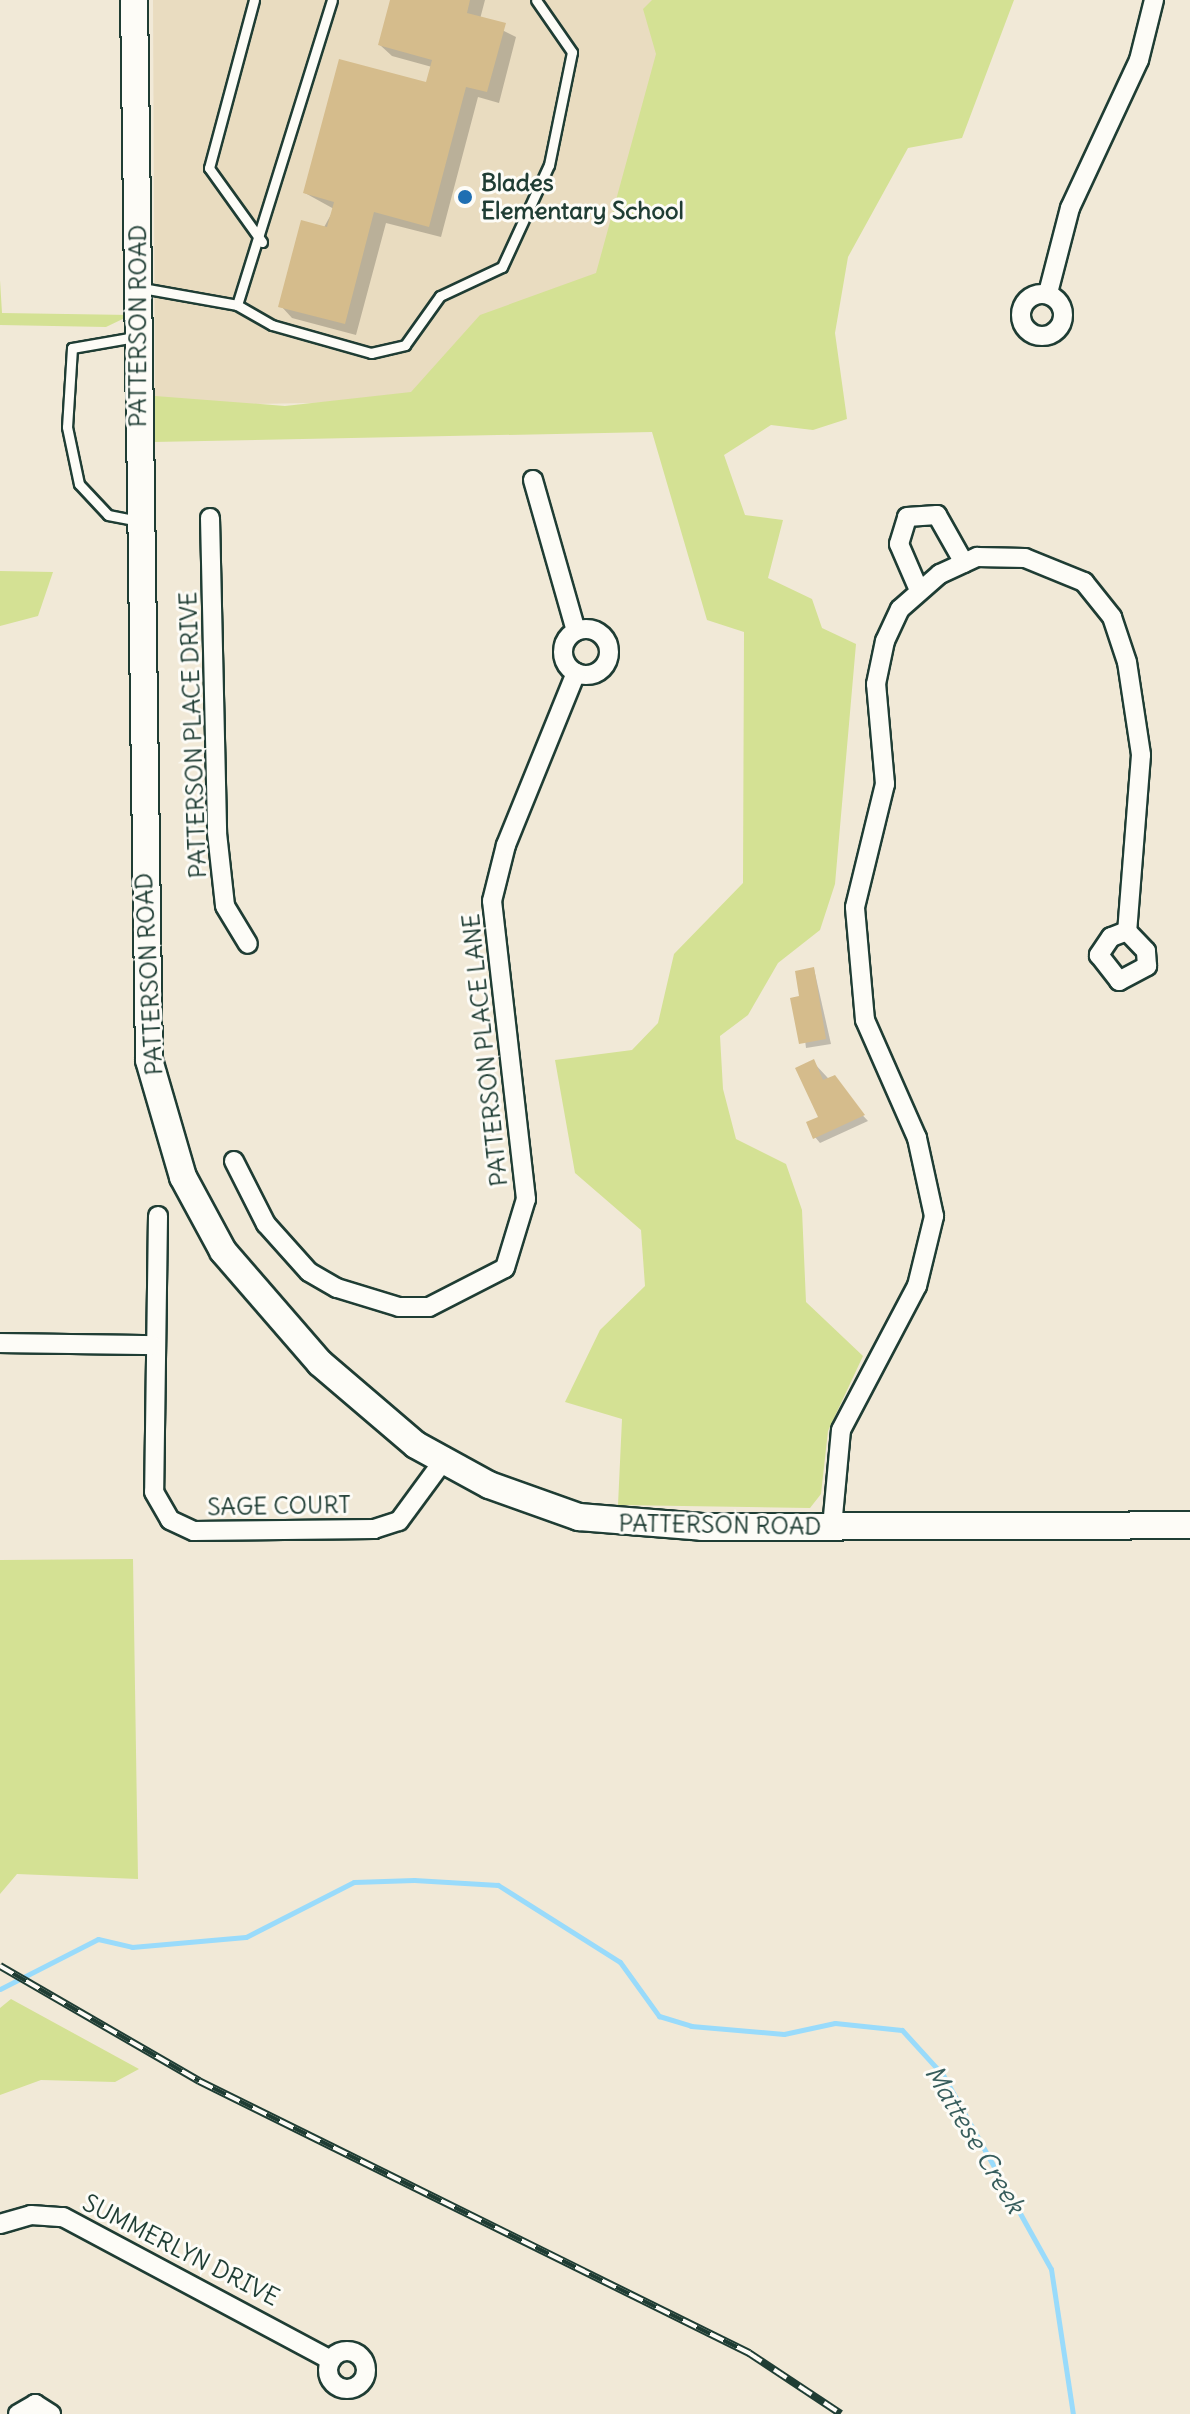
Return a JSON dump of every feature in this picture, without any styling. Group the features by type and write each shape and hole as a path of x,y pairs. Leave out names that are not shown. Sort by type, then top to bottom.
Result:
{"street":[{"name":"PATTERSON ROAD","path":"134,0 145,992 149,1060 170,1144 200,1211 253,1290 352,1393 443,1461 526,1500 614,1524 832,1527 1190,1525"},
{"path":"1048,293 1070,208 1139,60 1154,0"},
{"name":"PATTERSON PLACE LANE","path":"234,1161 266,1224 309,1272 366,1299 429,1307 457,1297 505,1268 517,1245 526,1199 523,1142 492,901 506,845 576,673 563,656 576,631 533,480"},
{"path":"918,588 899,544 907,517 937,515 964,563"},
{"name":"PATTERSON PLACE DRIVE","path":"210,518 217,833 225,906 248,944"},
{"path":"832,1527 841,1430 917,1286 934,1216 931,1180 865,1020 855,958 855,907 885,784 876,684 885,641 918,588 977,557 1047,564 1088,585 1116,626 1141,755 1127,931"},
{"path":"576,631 599,633 609,653 598,672 576,673"},
{"name":"SAGE COURT","path":"158,1216 152,1345 154,1492 170,1520 194,1531 374,1529 399,1521 443,1461"},
{"path":"0,1343 152,1345"},
{"name":"SUMMERLYN DRIVE","path":"0,2224 31,2215 63,2217 331,2360"},
{"path":"18,2414 35,2404 51,2414"},
{"path":"0,2409 7,2414"}],"lane":[{"path":"254,0 209,168 262,242"},
{"path":"237,305 262,242 332,0"},
{"path":"138,288 237,305 272,325 371,353 405,345 440,296 502,267 549,165 572,52 536,0"},
{"path":"138,337 80,344 66,369 67,427 79,484 108,515 139,521"}],"shaded area":[{"name":"Blades Elementary School","path":"153,0 776,0 775,394 155,406"}],"green space":[{"path":"652,0 1014,0 962,138 908,148 848,257 835,333 847,419 813,430 771,425 724,455 745,515 783,520 768,578 812,599 822,628 856,644 835,884 820,930 778,963 748,1015 720,1036 723,1089 736,1139 786,1164 802,1210 806,1302 863,1356 828,1431 821,1494 810,1508 618,1505 622,1419 565,1402 600,1330 645,1286 641,1230 575,1173 555,1060 632,1050 658,1023 674,954 743,883 744,632 707,620 652,432 153,442 155,396 285,406 411,392 480,315 596,273 656,54 643,9"},
{"path":"0,280 2,313 131,315 106,327 0,325"},
{"path":"0,571 53,572 38,616 0,626"},
{"path":"133,1559 138,1879 17,1874 0,1894 0,1560"},
{"path":"11,1999 139,2069 115,2082 41,2080 0,2095 0,2008"}],"building":[{"name":"Blades Elementary School","path":"390,0 470,0 467,13 506,23 487,92 466,87 429,227 374,212 345,324 278,307 301,220 327,227 334,202 303,193 339,59 426,82 432,60 378,45"},
{"path":"814,967 826,1039 799,1044 790,998 799,996 795,971"},
{"path":"814,1059 823,1080 835,1075 865,1115 813,1139 806,1122 818,1117 795,1068"}],"waterway":[{"name":"Mattese Creek","path":"0,1989 98,1939 132,1947 246,1937 354,1882 414,1880 498,1885 620,1962 659,2016 691,2026 784,2034 835,2023 902,2030 943,2075 1051,2269 1073,2414"}],"railway":[{"path":"0,1966 199,2081 749,2353 841,2414"}],"place":[{"name":"Blades Elementary School","path":"465,197"}]}
